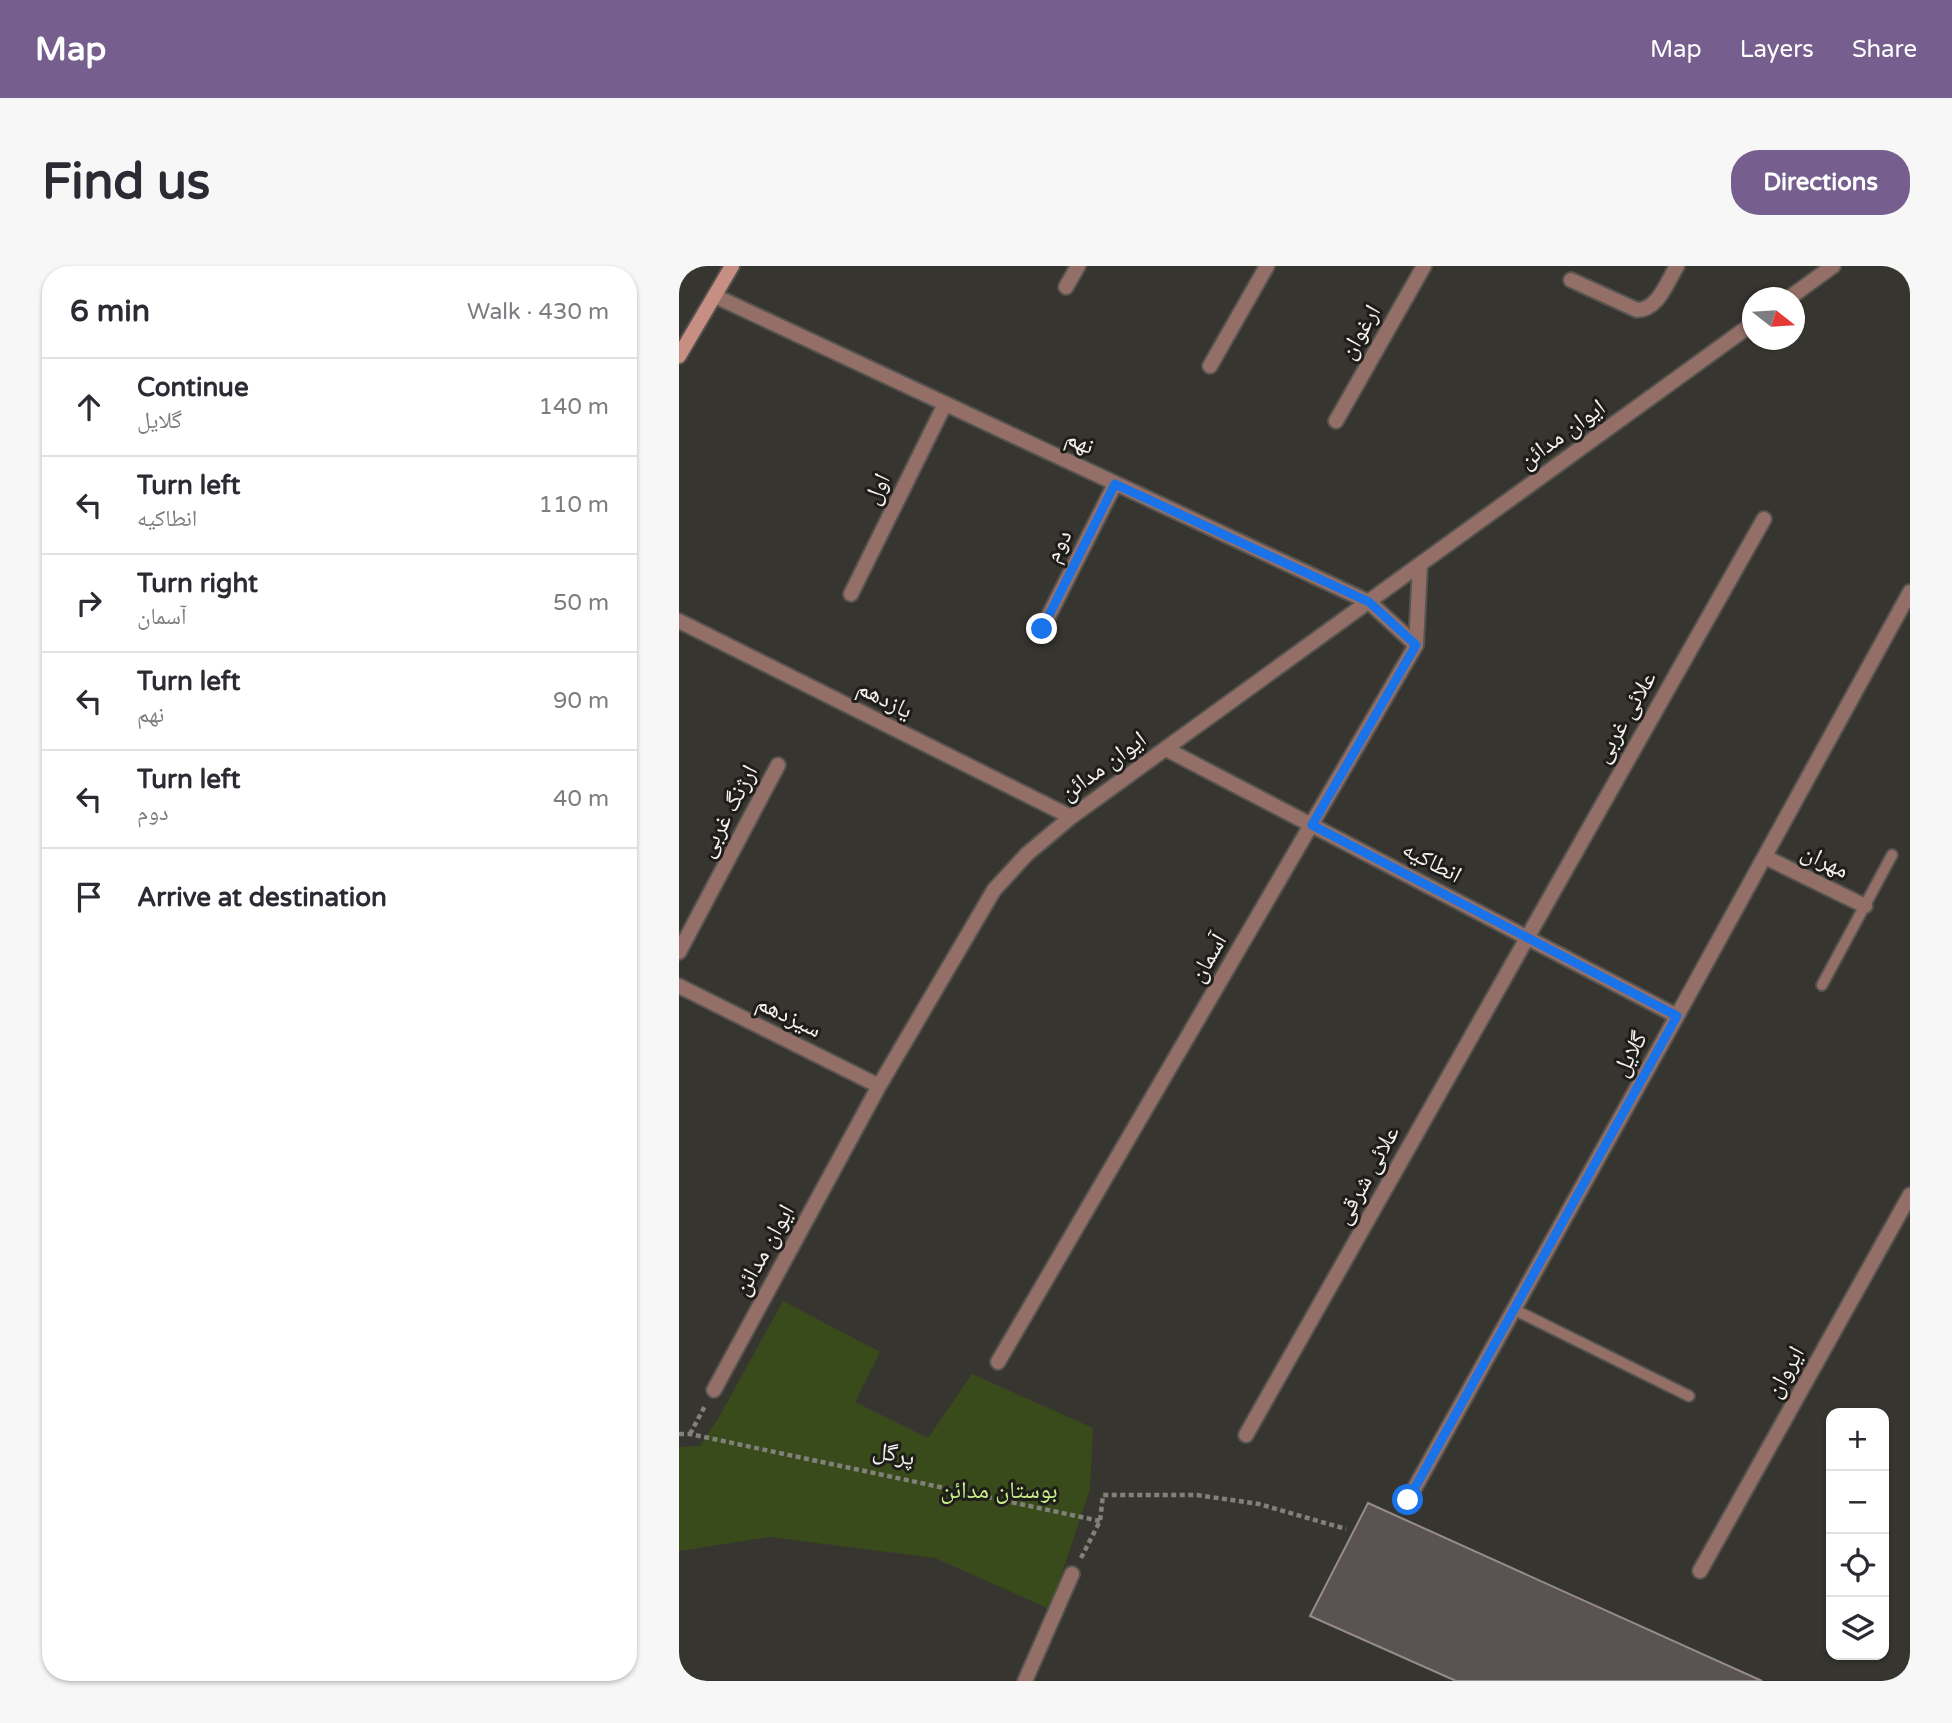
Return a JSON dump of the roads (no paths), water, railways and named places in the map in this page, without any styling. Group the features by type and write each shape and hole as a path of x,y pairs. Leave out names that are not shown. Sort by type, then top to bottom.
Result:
{"main road":[{"path":"679,356 732,266"}],"street":[{"path":"1066,287 1078,266"},
{"path":"1210,366 1267,266"},
{"name":"ارغوان","path":"1336,421 1424,266"},
{"path":"1571,280 1637,310 1644,310 1653,305 1677,266"},
{"path":"1804,287 1833,266"},
{"name":"نهم","path":"715,296 1369,602 1416,645"},
{"name":"ایوان مدائن","path":"714,1390 879,1086 994,890 1027,854 1071,817 1742,331"},
{"name":"اول","path":"851,594 944,404"},
{"name":"دوم","path":"1042,629 1115,484"},
{"name":"علائی غربی","path":"1527,937 1764,519"},
{"name":"آسمان","path":"998,1362 1416,645 1420,565"},
{"name":"گلایل","path":"1408,1500 1910,592"},
{"name":"یازدهم","path":"679,621 1071,817"},
{"name":"انطاکیه","path":"1166,749 1677,1016"},
{"name":"ارژنگ غربی","path":"679,952 778,765"},
{"name":"مهران","path":"1765,857 1865,906"},
{"name":"علائی شرقی","path":"1246,1435 1527,937"},
{"name":"سیزدهم","path":"679,986 879,1086"},
{"name":"ایروان","path":"1700,1571 1910,1195"},
{"path":"1025,1681 1072,1574"}],"lane":[{"path":"1822,985 1892,855"},
{"path":"1515,1310 1689,1396"}],"park label":[{"name":"بوستان مدائن","path":"999,1490"}]}
